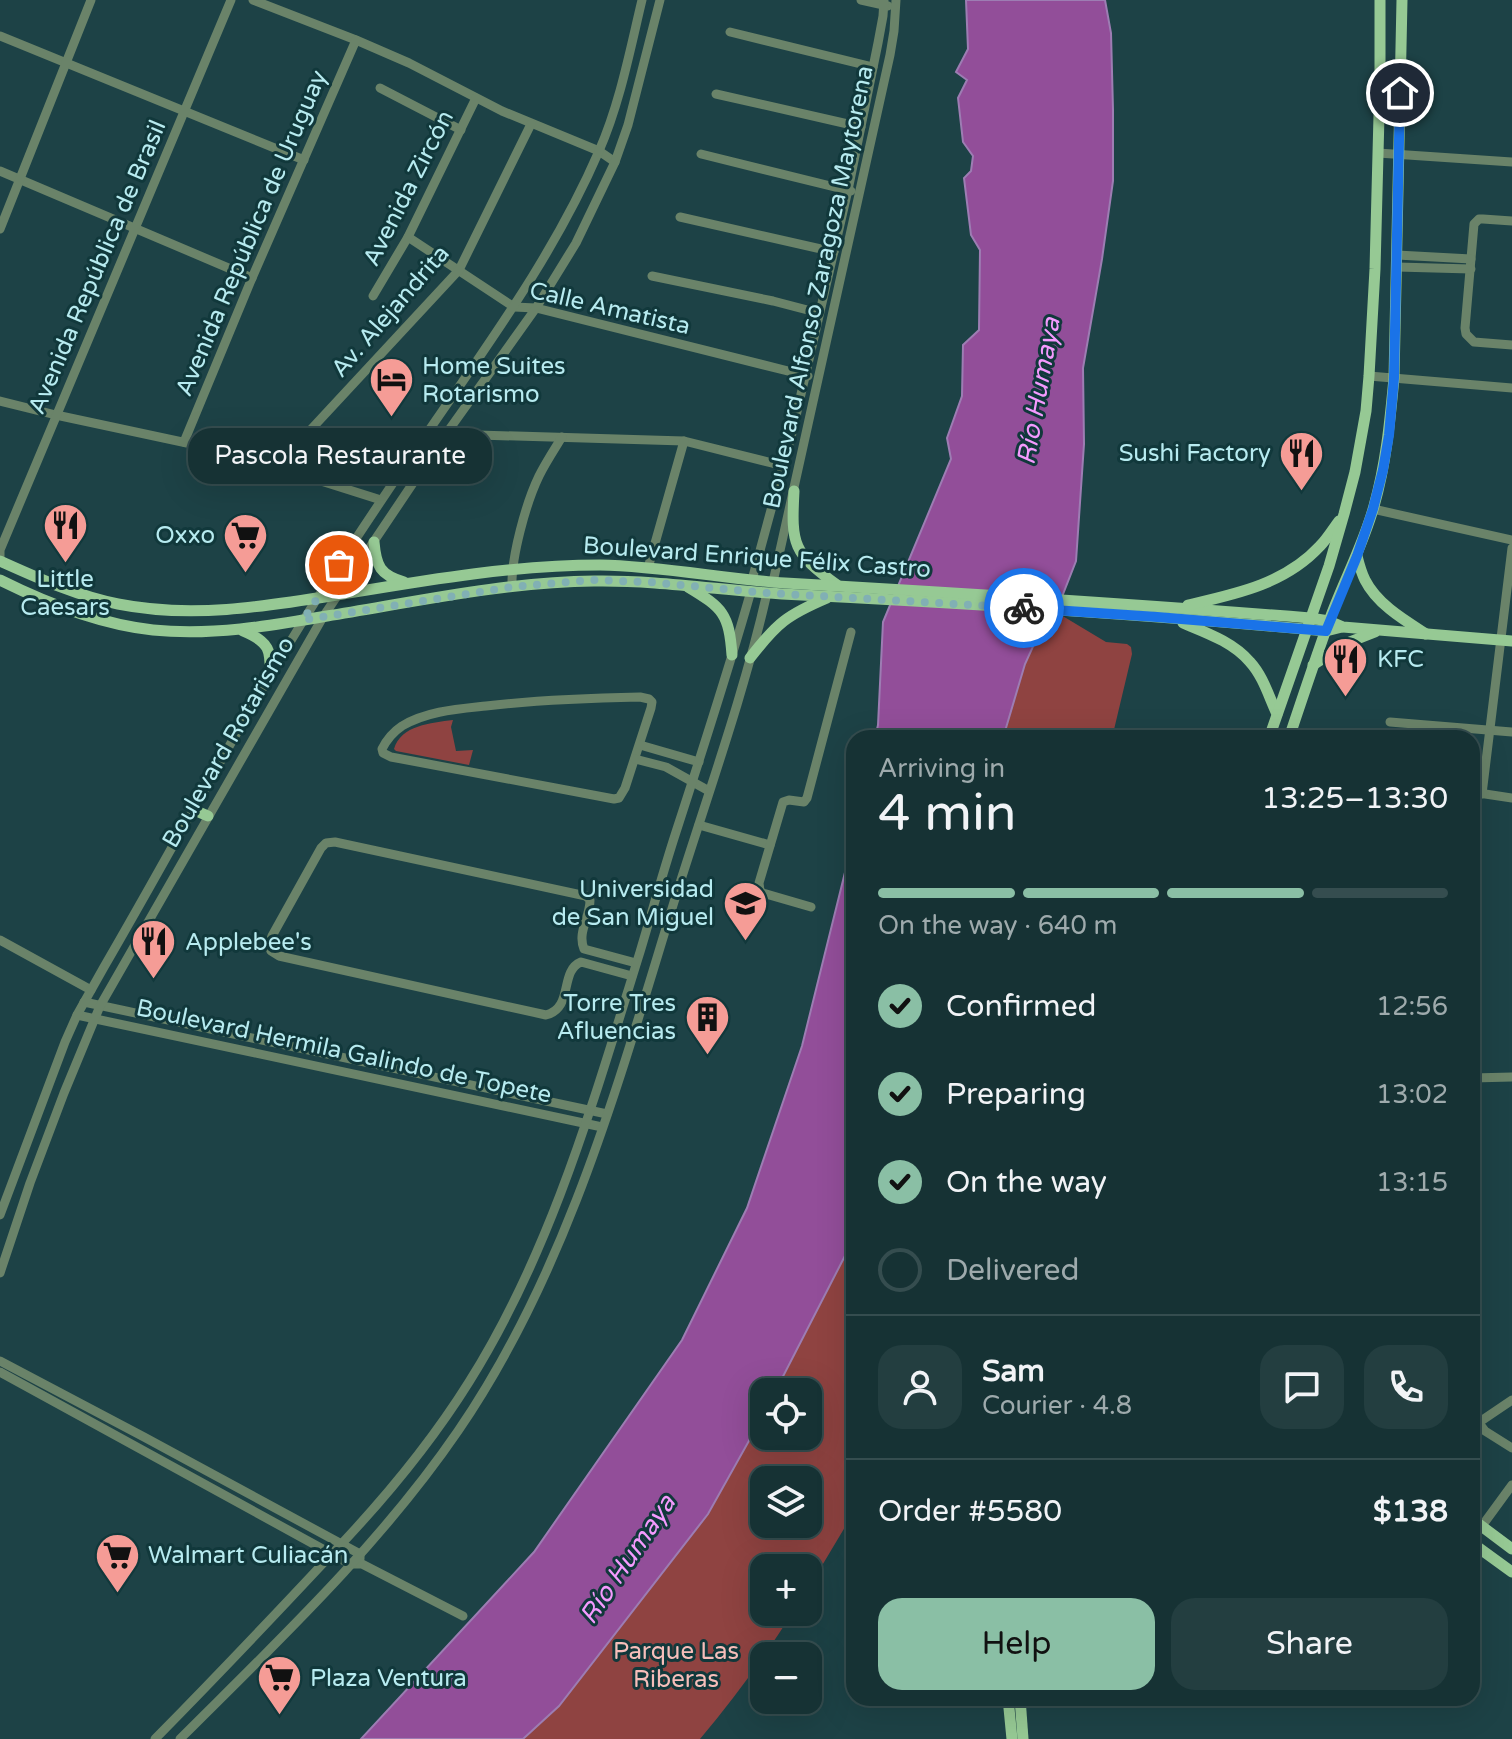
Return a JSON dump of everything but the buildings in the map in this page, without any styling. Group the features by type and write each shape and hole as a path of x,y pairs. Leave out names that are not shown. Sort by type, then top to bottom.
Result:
{"main road":[{"path":"1272,730 1329,566 1361,441 1369,376 1378,153 1380,0"},
{"path":"1292,730 1327,626 1373,509 1389,435 1394,378 1402,0"},
{"path":"750,658 777,624 834,591 800,551 792,528 794,491"},
{"path":"1173,613 1282,576 1322,545 1344,514"},
{"path":"374,542 375,556 383,573 408,584"},
{"path":"1357,556 1365,581 1374,594 1400,617 1427,634"},
{"name":"Boulevard Enrique Félix Castro","path":"0,561 84,595 151,609 217,611 259,608 512,570 602,565 648,568 770,587 1173,613 1507,640"},
{"name":"Boulevard Enrique Félix Castro","path":"0,580 44,601 113,623 178,632 238,629 512,587 591,580 751,585"},
{"path":"684,585 710,600 725,617 730,630 732,655"},
{"path":"1173,613 1223,640 1251,662 1277,714"},
{"path":"238,629 257,637 267,647 271,660 270,677"},
{"path":"1313,666 1347,643 1379,630"},
{"path":"194,810 208,816"},
{"path":"1480,1525 1512,1549"},
{"path":"1480,1549 1512,1572"},
{"path":"1009,1706 1012,1739"},
{"path":"1021,1706 1023,1739"}],"street":[{"path":"0,229 91,0"},
{"name":"Avenida República de Brasil","path":"0,550 231,0"},
{"path":"253,0 409,63 531,124 599,151 615,162"},
{"name":"Boulevard Rotarismo","path":"0,1215 84,1002 303,620 381,500 514,307 563,225 599,151 615,105 642,0"},
{"name":"Boulevard Rotarismo","path":"0,1273 35,1170 100,1006 323,617 446,434 536,308 576,243 615,162 628,125 660,0"},
{"path":"861,0 896,4"},
{"name":"Boulevard Alfonso Zaragoza Maytorena","path":"180,1739 350,1564 361,1559 442,1454 513,1343 557,1250 607,1114 699,825 770,587 819,378 884,3"},
{"name":"Boulevard Alfonso Zaragoza Maytorena","path":"155,1739 342,1545 430,1440 497,1335 550,1223 589,1111 732,655 784,466 834,252 890,55 896,4"},
{"path":"730,32 873,67"},
{"path":"0,36 304,160"},
{"name":"Avenida República de Uruguay","path":"184,442 356,40"},
{"path":"380,88 461,130"},
{"path":"716,94 861,127"},
{"name":"Avenida Zircón","path":"373,296 408,237 476,98"},
{"name":"Av. Alejandrita","path":"277,466 459,270 531,124"},
{"path":"1378,153 1512,162"},
{"path":"701,154 853,191"},
{"path":"0,171 252,278"},
{"path":"680,217 834,252"},
{"path":"1512,221 1476,221 1465,328 1466,334 1474,342 1512,345"},
{"name":"Calle Amatista","path":"408,237 514,307 536,308 819,378"},
{"path":"1397,261 1471,264"},
{"path":"652,276 819,313"},
{"path":"1369,376 1512,388"},
{"path":"0,401 277,466 381,500"},
{"path":"446,434 684,441 784,466"},
{"path":"512,587 512,570 528,505 538,478 562,437"},
{"path":"648,568 684,441"},
{"path":"1373,509 1512,540"},
{"path":"1480,779 1507,640 1512,548"},
{"path":"0,550 0,561"},
{"path":"811,907 763,893 759,883 783,802 804,802 807,798 851,632"},
{"path":"640,697 652,702 635,759 623,794 614,799 391,757 382,749 388,738 402,726 439,713 519,703 640,697"},
{"path":"1390,722 1479,730"},
{"path":"1480,730 1512,732"},
{"path":"640,745 699,762"},
{"path":"666,767 670,754"},
{"path":"635,759 666,767 709,791"},
{"path":"1480,793 1512,798"},
{"path":"699,825 770,845"},
{"path":"632,976 578,963 570,974 559,1009 546,1015 279,956 271,951 269,945 321,848 332,842 586,896 590,907 581,936 584,949 636,963"},
{"path":"0,940 91,990"},
{"name":"Boulevard Hermila Galindo de Topete","path":"84,1002 607,1114"},
{"name":"Boulevard Hermila Galindo de Topete","path":"77,1015 602,1127"},
{"path":"1480,1078 1512,1077"},
{"path":"497,1335 513,1343"},
{"path":"0,1361 342,1545 361,1559 463,1616"},
{"path":"0,1372 350,1564"},
{"path":"1480,1416 1512,1400"},
{"path":"1480,1424 1512,1448"},
{"path":"1480,1520 1512,1485"}],"green space":[{"path":"1056,612 1106,642 1131,647 1114,730 1005,730 1025,664 1040,631"},
{"path":"453,720 451,727 456,751 473,750 469,765 394,749 410,730"},
{"name":"Parque Las Riberas","path":"846,1254 846,1525 822,1566 822,1554 750,1554 750,1626 783,1626 773,1642 750,1642 750,1675 700,1739 523,1739 559,1706 708,1514 750,1439 750,1450 822,1450 822,1378 782,1378"}],"water":[{"name":"Río Humaya","path":"966,0 1105,0 1111,33 1113,181 1083,368 1084,444 1076,561 1056,612 1040,631 1025,664 1005,730 877,730 883,622 951,459 947,438 962,396 963,345 979,330 980,250 971,235 964,178 971,171 973,156 963,142 958,98 967,80 956,72 968,49"},
{"name":"Río Humaya","path":"846,868 846,1254 782,1378 750,1378 750,1439 708,1514 559,1706 523,1739 361,1739 534,1552 682,1340 747,1208 802,1046"}],"way so far":[{"path":"339,565 303,620 526,585 591,580 1024,608"}],"place":[{"name":"Home Suites Rotarismo","path":"391,419"},
{"name":"Sushi Factory","path":"1302,492"},
{"name":"Little Caesars","path":"65,564"},
{"name":"Pascola Restaurante","path":"339,565"},
{"name":"Oxxo","path":"246,574"},
{"name":"KFC","path":"1346,698"},
{"name":"Universidad de San Miguel","path":"745,942"},
{"name":"Applebee's","path":"154,981"},
{"name":"Torre Tres Afluencias","path":"707,1056"},
{"name":"Walmart Culiacán","path":"117,1594"},
{"name":"Plaza Ventura","path":"279,1717"}],"route":[{"path":"1024,608 1326,631 1373,509 1389,435 1394,378 1400,93"}]}
